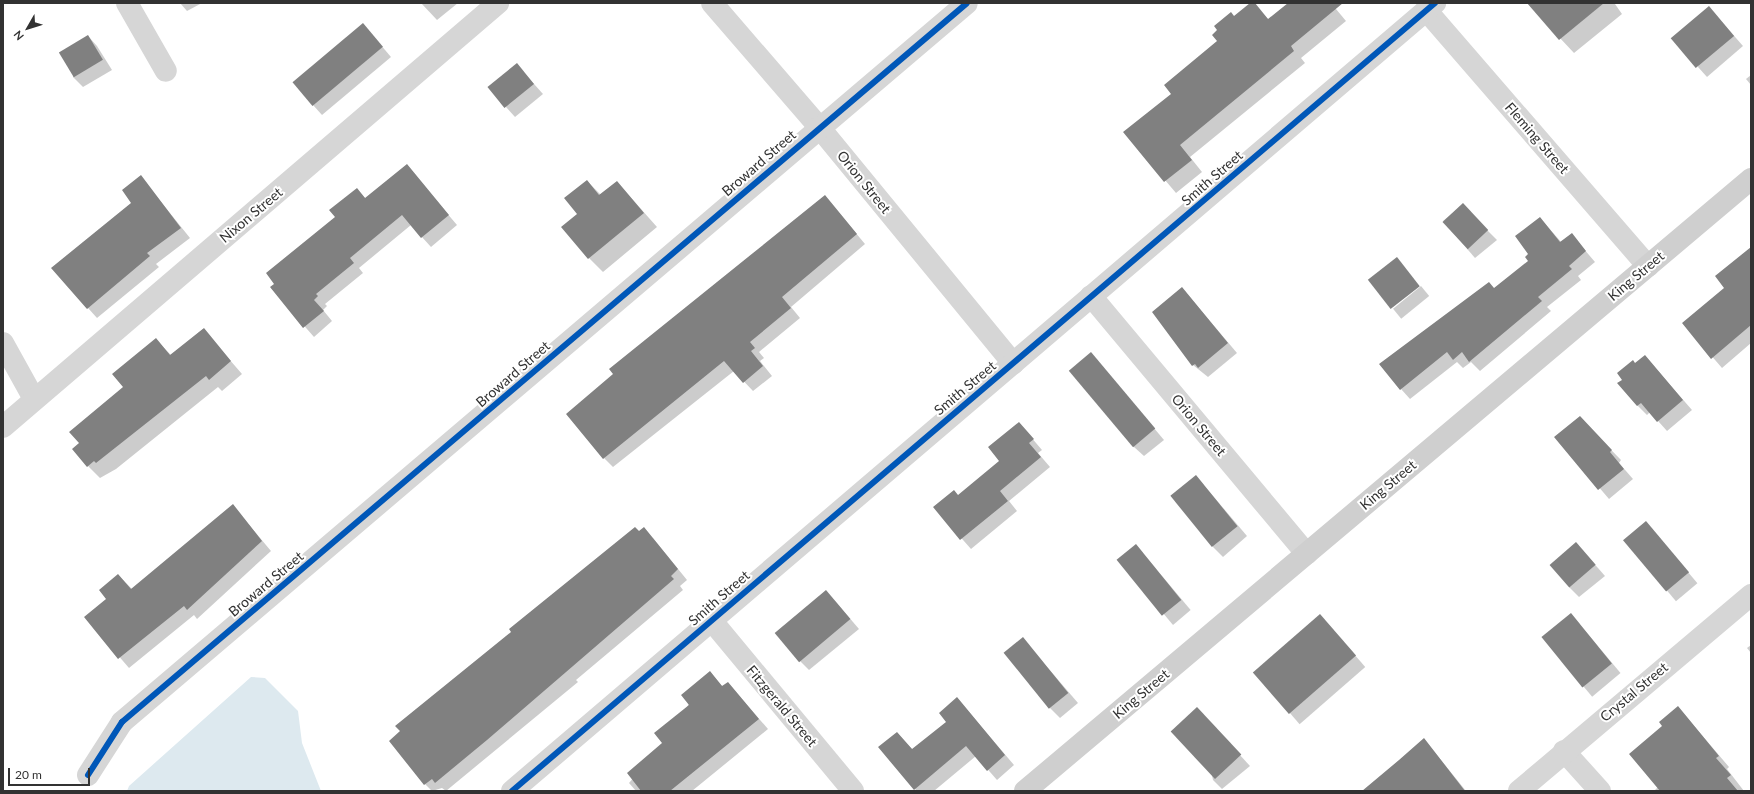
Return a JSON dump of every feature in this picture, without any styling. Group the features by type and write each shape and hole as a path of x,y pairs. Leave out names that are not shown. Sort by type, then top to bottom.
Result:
{"street":[{"path":"127,3 166,71"},
{"name":"Nixon Street","path":"3,427 498,3"},
{"name":"Orion Street","path":"712,3 819,127 1013,363"},
{"name":"Broward Street","path":"88,775 122,722 819,127 967,3"},
{"name":"Fleming Street","path":"1430,7 1648,266"},
{"name":"Smith Street","path":"512,791 1430,7"},
{"name":"King Street","path":"1025,791 1751,179"},
{"name":"Orion Street","path":"1091,296 1307,554"},
{"path":"3,343 34,399"},
{"name":"Crystal Street","path":"1519,791 1564,751 1751,594"},
{"name":"Fitzgerald Street","path":"712,620 853,791"},
{"path":"1564,751 1600,791"}],"shaded area":[{"path":"251,677 265,678 298,711 302,743 321,791 127,791 129,786"}],"building":[{"path":"1250,3 1255,3 1268,19 1288,3 1343,3 1291,46 1294,51 1180,145 1192,160 1164,182 1123,132 1171,94 1164,85 1217,41 1212,35 1217,30 1214,26 1231,12 1234,16"},
{"path":"1527,3 1604,3 1559,40"},
{"path":"1709,6 1734,36 1696,68 1671,38"},
{"path":"363,23 383,47 312,106 293,82"},
{"path":"88,35 103,60 74,77 59,53"},
{"path":"517,63 534,84 504,108 487,87"},
{"path":"407,164 449,215 421,238 402,215 350,258 354,263 316,294 318,296 314,300 324,311 303,328 270,287 274,284 266,273 335,217 329,210 357,188 365,198"},
{"path":"141,175 181,228 147,253 150,256 87,309 51,268 131,203 122,190"},
{"path":"587,180 599,195 617,181 644,213 588,259 561,227 577,214 564,198"},
{"path":"825,195 857,234 782,297 791,308 750,342 755,348 751,351 763,366 743,383 724,361 603,459 566,414 613,374 609,369"},
{"path":"1463,203 1488,230 1468,249 1443,222"},
{"path":"1540,217 1560,242 1572,233 1586,251 1569,266 1572,269 1538,297 1542,301 1469,362 1462,352 1453,360 1447,352 1400,390 1379,364 1489,282 1494,288 1528,261 1525,257 1528,254 1515,236"},
{"path":"1751,247 1751,325 1711,359 1682,323 1724,288 1715,276"},
{"path":"1397,257 1420,286 1391,309 1368,280"},
{"path":"1182,287 1228,343 1198,368 1195,364 1192,366 1152,312"},
{"path":"204,328 231,361 209,380 206,376 96,463 94,461 87,467 72,449 79,443 69,432 123,387 112,374 156,338 170,355"},
{"path":"1091,352 1155,429 1133,447 1069,371"},
{"path":"1645,355 1683,400 1657,422 1641,403 1637,406 1617,383 1622,380 1617,373 1633,360 1635,363"},
{"path":"1580,416 1612,450 1610,452 1624,469 1598,490 1554,437"},
{"path":"1019,422 1034,439 1029,443 1041,457 1000,491 1008,501 960,540 933,507 954,490 958,495 999,461 988,447"},
{"path":"1196,475 1238,526 1212,547 1170,496"},
{"path":"233,504 262,541 187,610 184,606 118,659 84,617 106,599 99,590 118,574 131,589"},
{"path":"1646,521 1689,572 1666,592 1623,540"},
{"path":"635,527 639,531 644,527 678,569 671,576 674,579 435,783 432,779 424,785 389,741 400,731 395,726 511,632 509,629"},
{"path":"1576,542 1596,565 1569,588 1550,565"},
{"path":"1136,544 1181,600 1162,616 1117,560"},
{"path":"826,590 850,619 799,662 775,633"},
{"path":"1571,613 1612,664 1582,687 1541,637"},
{"path":"1320,614 1356,656 1289,714 1253,672"},
{"path":"1023,637 1068,693 1049,709 1004,653"},
{"path":"710,671 722,686 728,682 759,719 670,791 641,791 627,773 662,743 654,733 689,705 681,695"},
{"path":"957,697 1005,755 987,771 966,746 914,790 878,747 897,732 912,749 946,722 939,713"},
{"path":"1678,706 1719,756 1716,758 1731,775 1727,778 1738,791 1660,791 1629,754 1662,726 1659,722"},
{"path":"1197,707 1241,755 1215,779 1171,732"},
{"path":"1424,738 1465,791 1362,791 1399,760"}],"cycle path":[{"path":"88,775 122,722 967,3"},
{"path":"512,791 1435,3"}]}
